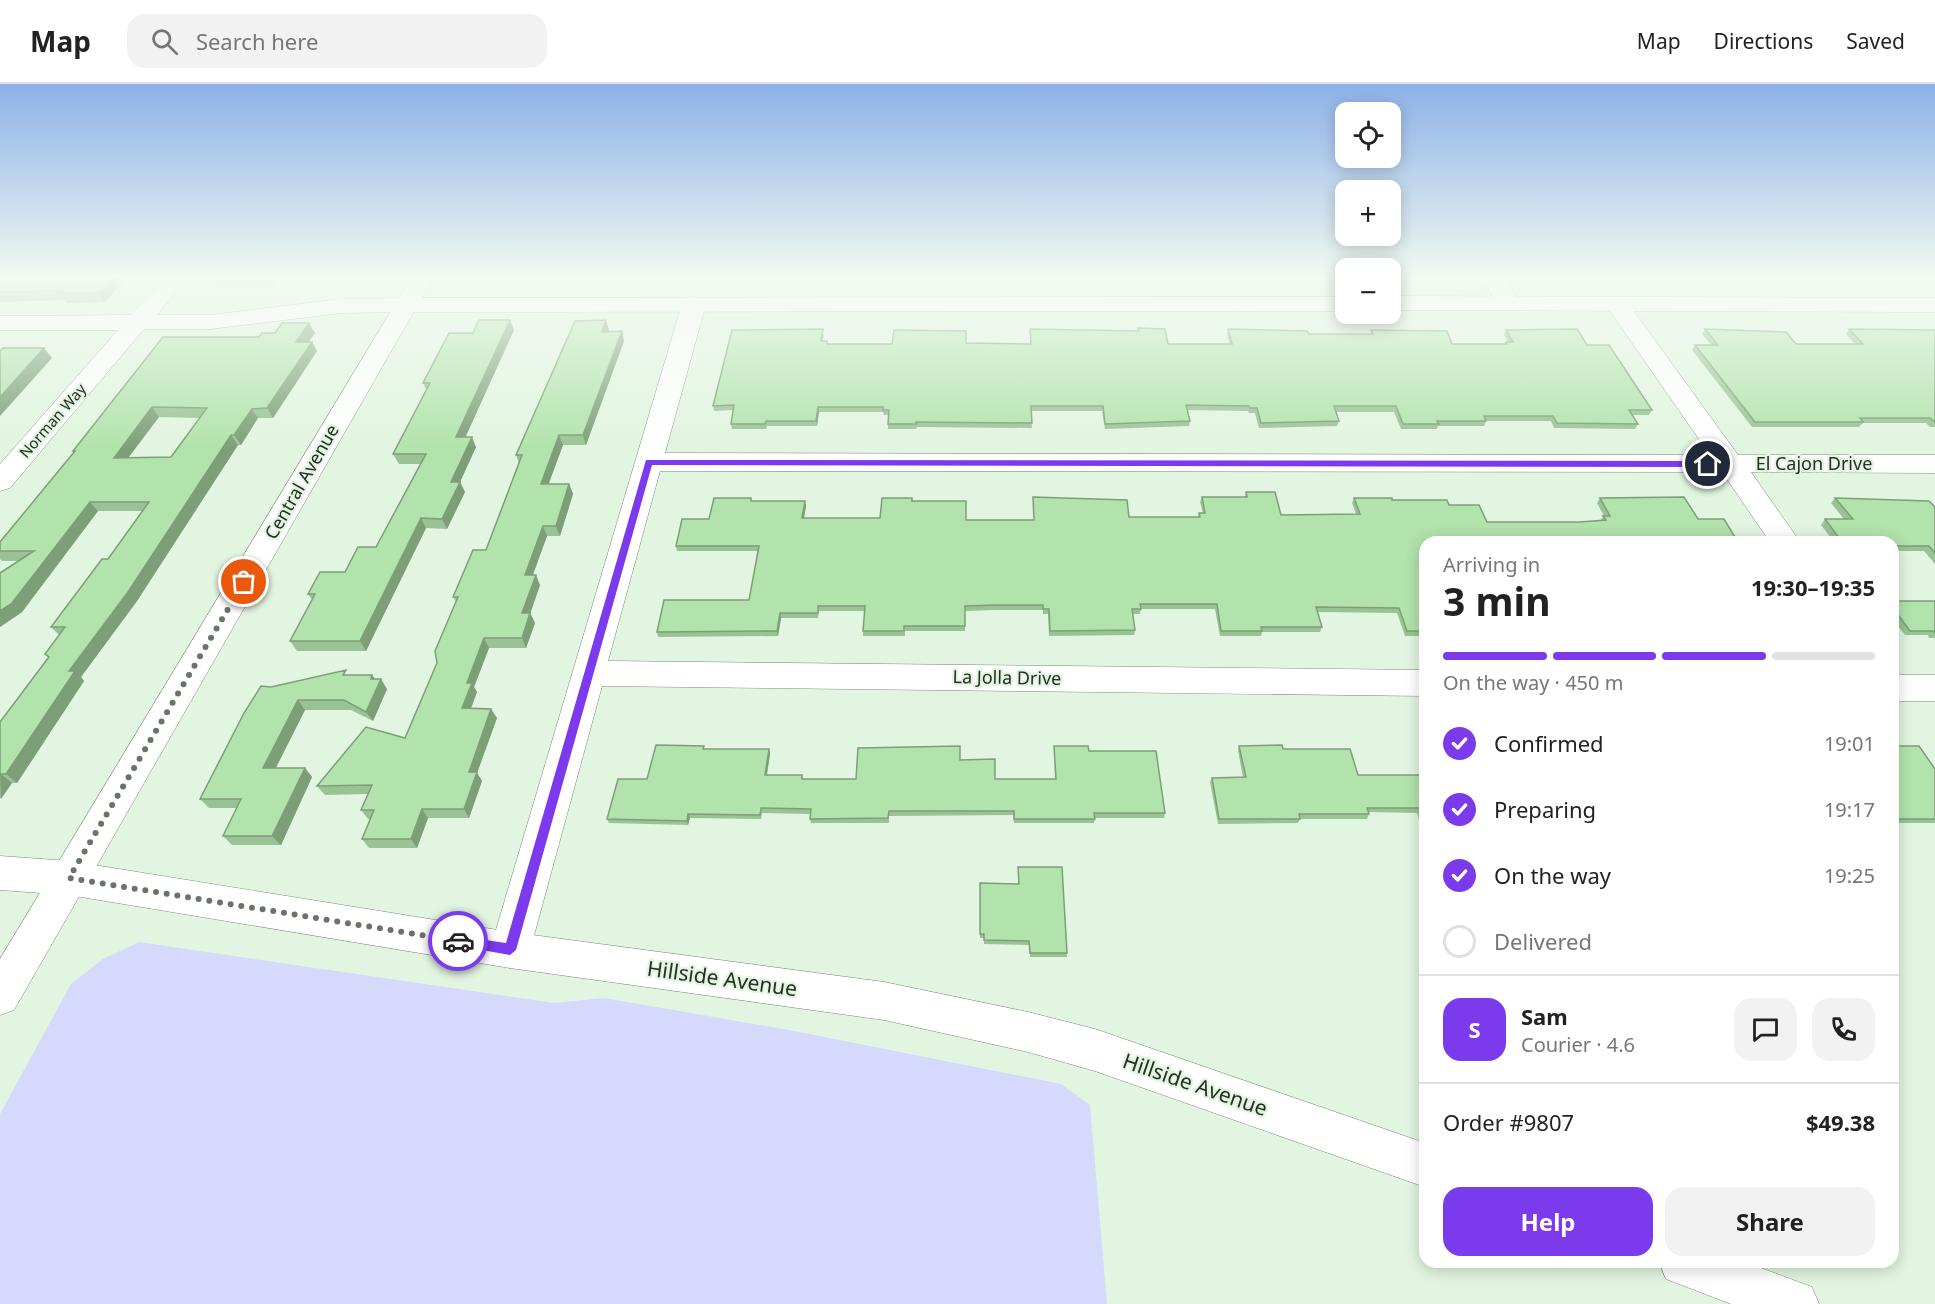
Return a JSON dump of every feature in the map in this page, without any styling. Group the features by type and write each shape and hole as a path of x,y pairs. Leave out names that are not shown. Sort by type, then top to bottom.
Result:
{"street":[{"name":"Norman Way","path":"0,482 128,335"},
{"name":"Central Avenue","path":"0,996 388,335"},
{"path":"510,950 685,335"},
{"path":"1639,335 1782,536"},
{"name":"El Cajon Drive","path":"649,462 1935,464"},
{"name":"La Jolla Drive","path":"589,673 1419,682"},
{"path":"1899,688 1935,688"},
{"name":"Hillside Avenue","path":"0,873 69,878 510,950 884,1001 1028,1032 1095,1050 1419,1163"},
{"path":"1699,1268 1795,1304"}],"shaded area":[{"path":"139,942 554,1003 604,998 789,1030 1061,1084 1090,1105 1107,1304 0,1304 0,1114 71,984 103,959"}],"building":[{"path":"261,335 301,335 296,342 312,342 267,408 252,409 234,435 231,435 128,592 69,671 75,671 6,774 0,775 0,722 49,657 45,654 65,627 51,627 102,559 108,559 149,502 90,502 12,603 0,611 0,573 34,551 0,551 0,542 75,451 73,451 163,337 259,337","holes":["152,407 207,408 171,457 114,458"]},
{"path":"448,335 503,335 456,437 472,437 451,482 460,482 442,519 421,518 360,641 290,641 315,594 308,594 320,572 345,572 358,547 376,547 426,454 393,454 430,383 423,383"},
{"path":"569,335 621,335 583,435 559,435 541,484 569,484 556,526 543,526 525,575 536,575 522,613 530,613 522,638 484,638 467,683 472,683 462,708 491,709 469,772 477,772 464,809 422,809 411,839 362,839 374,810 361,810 372,785 317,786 366,727 405,738 437,663 435,651 458,597 453,597 473,550 486,550 522,455 516,455"},
{"path":"731,335 822,335 821,341 827,341 827,344 892,344 893,335 966,335 966,343 1031,344 1030,335 1166,335 1168,344 1232,344 1230,335 1449,335 1452,344 1507,344 1506,342 1513,342 1509,335 1581,335 1587,345 1609,345 1652,410 1629,410 1638,424 1557,423 1553,416 1484,416 1486,421 1403,424 1396,406 1334,406 1339,421 1261,423 1257,408 1249,406 1186,405 1190,421 1105,424 1103,406 1031,406 1032,423 916,422 916,424 888,424 889,410 883,410 883,407 818,407 816,421 731,424 734,405 713,406"},
{"path":"1710,335 1788,335 1796,344 1863,344 1855,335 1935,335 1935,422 1930,418 1860,418 1863,422 1755,422 1695,345 1718,345"},
{"path":"3,348 44,348 0,397 0,351"},
{"path":"1246,492 1275,492 1281,515 1360,514 1354,498 1392,498 1392,500 1447,500 1449,505 1479,505 1487,522 1580,522 1606,520 1603,516 1610,516 1600,498 1684,497 1698,519 1724,519 1734,536 1419,536 1419,631 1407,631 1399,608 1316,607 1322,627 1261,627 1262,631 1221,631 1217,604 1140,604 1141,609 1132,609 1135,630 1050,631 1049,609 1043,609 1043,605 997,605 965,606 965,626 904,626 904,631 863,631 865,606 818,606 818,613 780,613 777,631 657,632 664,600 749,600 759,546 676,546 682,519 709,519 714,498 805,501 802,518 880,518 882,498 912,498 912,501 966,501 966,520 1034,520 1033,497 1127,500 1129,517 1200,517 1199,513 1205,513 1202,497 1247,497"},
{"path":"1835,498 1929,501 1935,507 1935,553 1929,546 1899,546 1899,536 1838,536 1825,519 1853,519"},
{"path":"1899,601 1935,601 1935,633 1933,631 1910,631 1899,616"},
{"path":"346,670 343,675 372,675 371,679 381,679 366,712 344,700 298,700 263,768 305,768 272,836 223,836 241,799 200,799 244,713 261,686 271,687"},
{"path":"656,745 704,746 703,749 769,749 765,775 802,775 802,779 856,779 858,748 960,746 960,760 995,759 995,779 1056,779 1054,746 1088,746 1089,751 1156,751 1165,813 1094,813 1095,819 1014,819 1014,811 889,811 888,818 810,819 811,809 761,808 760,815 688,814 687,821 607,819 618,779 647,779"},
{"path":"1282,745 1283,749 1350,749 1358,775 1419,775 1419,808 1367,808 1369,814 1299,814 1300,819 1219,819 1212,778 1246,777 1239,746"},
{"path":"1899,746 1919,746 1935,769 1935,819 1899,819"},
{"path":"1018,867 1062,867 1067,953 1030,953 1029,941 984,940 984,934 980,934 980,883 1019,884"}],"way so far":[{"path":"244,582 69,878 458,941"}],"route":[{"path":"458,941 510,950 649,462 1708,464"}]}
